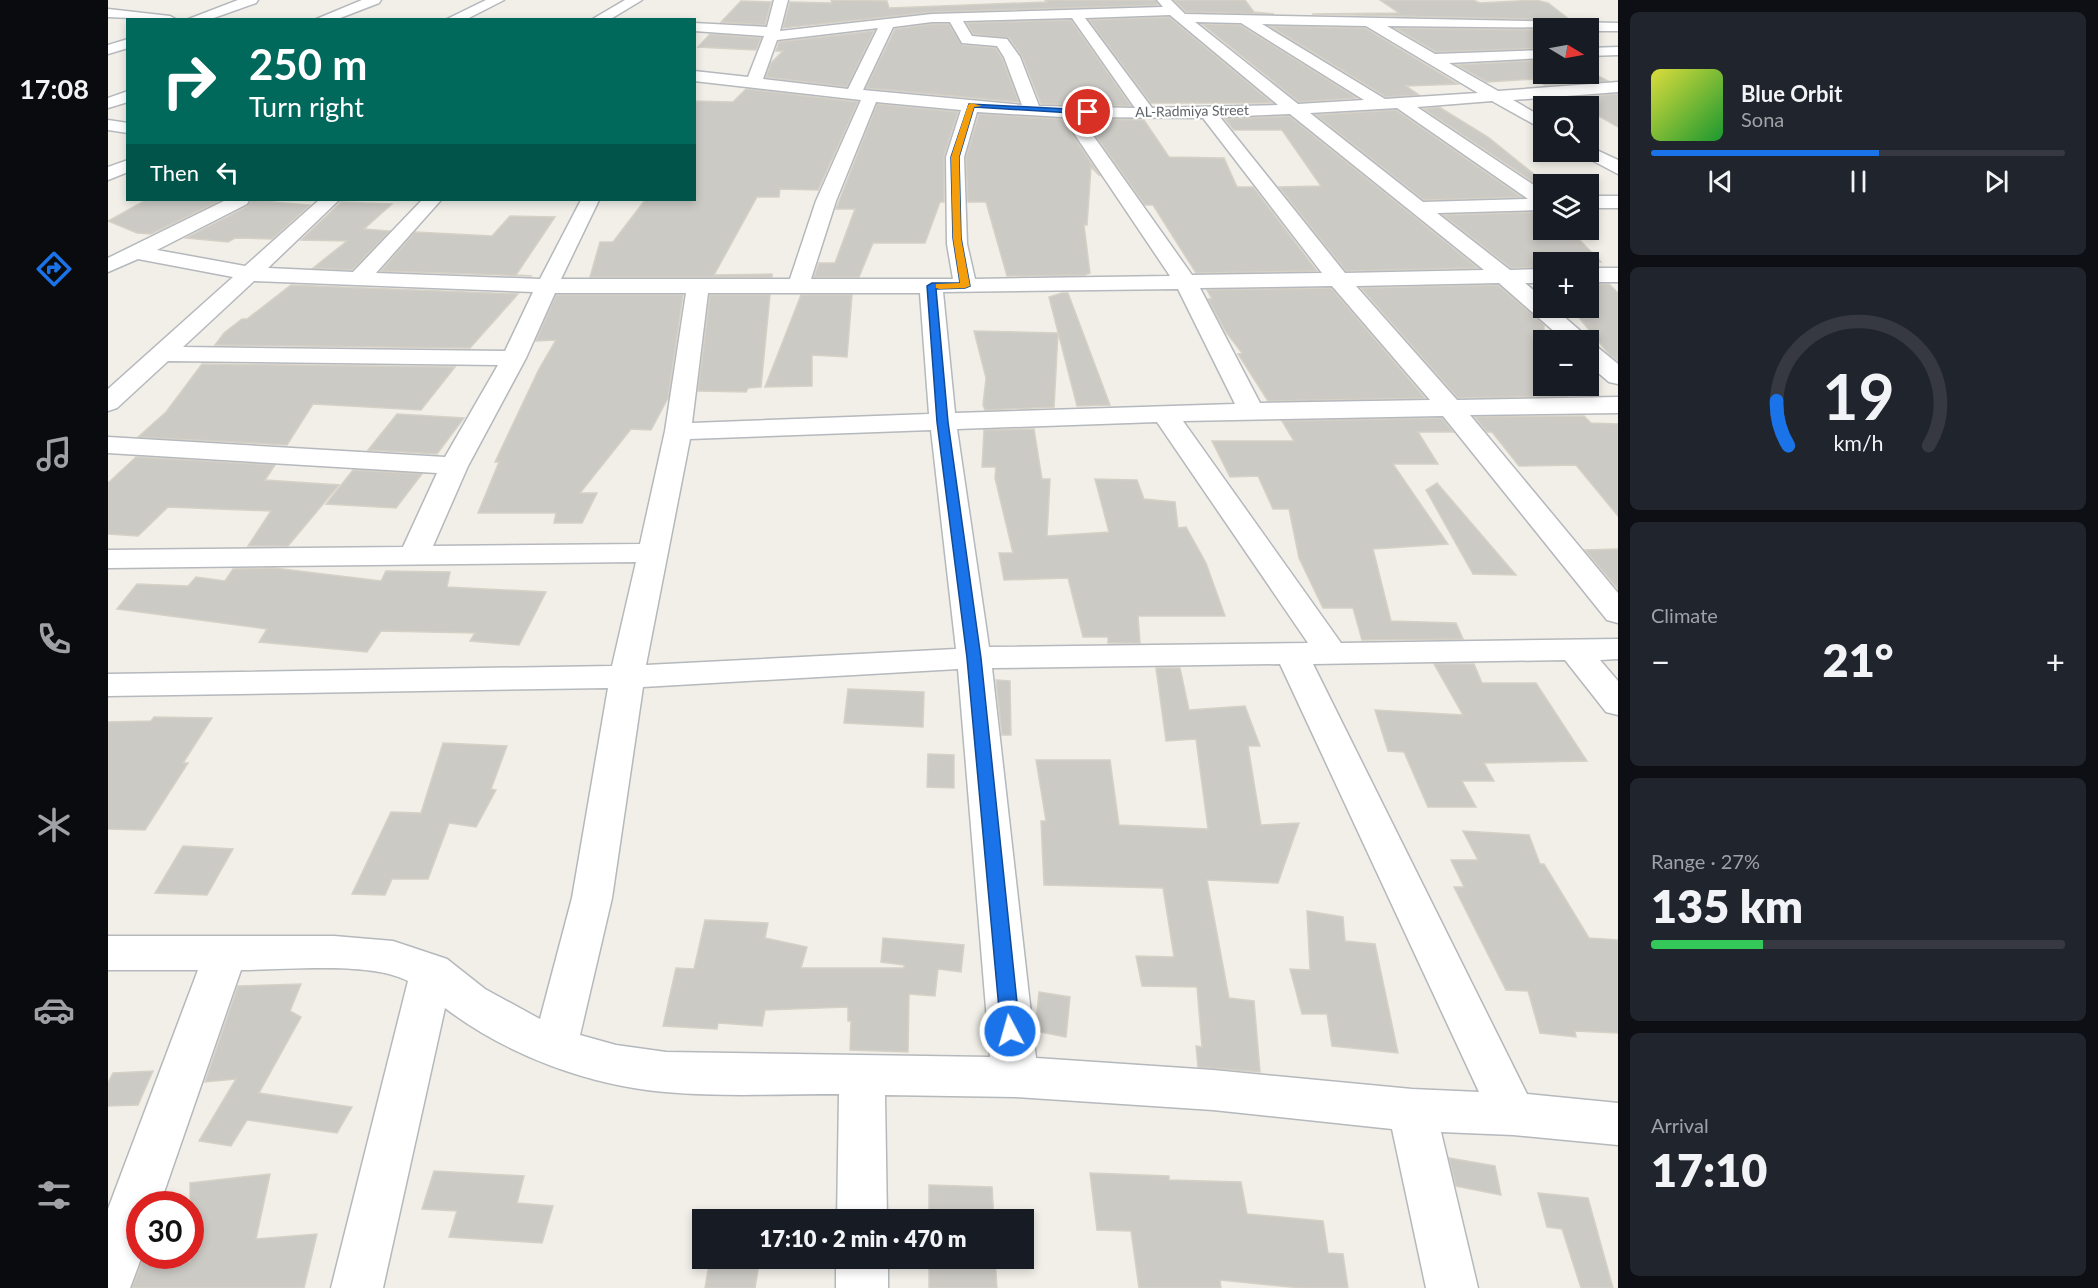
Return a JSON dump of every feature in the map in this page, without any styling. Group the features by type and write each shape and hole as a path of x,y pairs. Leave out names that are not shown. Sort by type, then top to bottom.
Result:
{"street":[{"path":"108,11 134,0"},
{"path":"199,18 251,0"},
{"path":"326,18 374,0"},
{"path":"456,18 497,0"},
{"path":"602,18 635,0"},
{"path":"754,82 772,34 781,0"},
{"path":"1035,0 1050,13"},
{"path":"1283,7 1302,20"},
{"path":"1382,9 1408,23"},
{"path":"696,27 772,34 888,23 930,14 954,17 1173,10 1244,19 1533,27"},
{"path":"1173,10 1292,108 1504,276 1566,330"},
{"path":"108,11 156,18"},
{"path":"1533,12 1550,18"},
{"path":"1075,13 1147,113"},
{"path":"954,17 967,40 1002,42 1012,57 1032,110"},
{"path":"1244,19 1380,103"},
{"path":"1369,22 1533,119"},
{"path":"798,287 888,23"},
{"path":"1599,28 1618,27"},
{"path":"1599,36 1618,43"},
{"path":"108,50 126,44"},
{"path":"1599,52 1618,51"},
{"path":"1431,59 1533,54"},
{"name":"AL-Radmiya Street","path":"696,76 971,105 1068,112 1207,112 1614,89"},
{"path":"108,104 126,97"},
{"path":"1400,102 1533,194"},
{"path":"965,286 957,238 955,157 971,105"},
{"path":"1068,112 1186,283 1251,411"},
{"path":"1207,112 1340,280 1451,409 1618,613"},
{"path":"108,125 126,128"},
{"path":"1599,157 1618,168"},
{"path":"108,174 126,166"},
{"path":"108,266 238,201"},
{"path":"108,403 329,201"},
{"path":"358,279 431,201"},
{"path":"413,557 454,466 514,358 590,201"},
{"path":"1599,202 1618,202"},
{"path":"1420,208 1533,203"},
{"path":"135,252 250,274 547,286 965,286 1533,276"},
{"path":"1599,275 1618,275"},
{"path":"555,1047 592,898 627,677 678,431 698,286"},
{"path":"932,286 943,422 974,658 1015,1077"},
{"path":"161,354 514,358"},
{"path":"1599,359 1616,372"},
{"path":"678,431 1251,411 1618,405"},
{"path":"1165,415 1332,653"},
{"path":"108,445 454,466"},
{"path":"108,559 651,553"},
{"path":"108,685 627,677 974,658 1618,649"},
{"path":"1575,650 1618,704"},
{"path":"1292,655 1513,1114"},
{"path":"108,953 361,954 408,962 432,972 470,1003 494,1018 555,1047 623,1068 666,1072 1015,1077 1213,1090 1412,1110 1513,1114 1618,1124"},
{"path":"108,1278 226,953"},
{"path":"357,1288 432,972"},
{"path":"862,1074 862,1209"},
{"path":"1412,1110 1452,1288"},
{"path":"862,1269 862,1288"}],"building":[{"path":"831,0 887,1 889,8 1047,2 1045,0 1155,0 1158,5 932,12 783,28 790,2 832,3"},
{"path":"1174,0 1245,0 1254,12 1274,14 1186,12"},
{"path":"1380,0 1473,0 1480,3 1536,0 1548,3 1567,18 1312,14 1399,13"},
{"path":"741,1 771,2 765,25 721,22"},
{"path":"1169,17 1272,103 1151,103 1089,20"},
{"path":"1071,20 1131,106 1041,104 1022,56 1009,38 973,34 967,23"},
{"path":"949,24 962,45 996,48 1019,102 866,88 895,29"},
{"path":"1202,24 1240,25 1357,98 1299,102"},
{"path":"1270,26 1365,28 1458,84 1406,86 1419,95 1386,97"},
{"path":"1395,28 1533,30 1533,48 1436,52"},
{"path":"874,31 847,87 766,77 771,63 783,51 776,51 779,42"},
{"path":"710,34 761,38 756,50 698,47"},
{"path":"1533,61 1533,79 1487,82 1457,65"},
{"path":"1599,76 1608,81 1599,82"},
{"path":"746,89 858,102 818,190 780,189 779,197 757,197 714,275 772,274 772,277 590,277 600,242 613,242 644,201 696,201 696,101 733,102"},
{"path":"1618,94 1618,127 1599,116 1599,96 1593,96"},
{"path":"877,104 958,112 944,156 944,202 940,202 925,243 873,243 859,277 814,277 819,263 835,263 855,209 836,209"},
{"path":"1439,107 1488,137 1534,174 1533,182 1424,109"},
{"path":"1396,110 1521,197 1424,200 1316,115"},
{"path":"979,114 1062,119 1100,176 1091,167 1087,225 1084,225 1090,273 1085,275 1007,276 986,202 968,202 966,157"},
{"path":"1289,116 1478,268 1346,271 1279,187 1321,186 1282,130 1234,130 1225,119"},
{"path":"1084,119 1144,120 1169,157 1224,158 1237,187 1253,187 1317,271 1196,273 1153,205 1145,205"},
{"path":"144,201 220,201 151,234 137,233 108,221"},
{"path":"250,201 310,205 272,239 235,238 228,242 186,238 248,206"},
{"path":"341,202 392,204 364,229 390,231 352,270 313,268 347,241 301,240"},
{"path":"1533,212 1533,240 1580,240 1591,252 1533,252 1533,267 1511,268 1443,215"},
{"path":"510,216 555,217 516,275 532,276 381,271 415,232 492,236"},
{"path":"1599,284 1609,284 1618,293 1618,361 1599,342 1599,330 1589,330 1579,318 1599,318"},
{"path":"291,285 518,294 470,348 215,345 224,333 242,319 247,319"},
{"path":"1498,285 1533,315 1533,318 1544,325 1544,330 1533,330 1533,396 1566,396 1458,398 1361,288"},
{"path":"1331,288 1425,398 1268,401 1238,354 1242,353 1226,332 1208,299 1212,299 1207,290"},
{"path":"1068,293 1110,405 1077,406 1049,297"},
{"path":"556,295 683,295 668,398 651,430 631,429 580,493 597,493 582,523 554,523 556,513 478,513 499,462 495,462 539,369 556,340 536,341"},
{"path":"710,295 770,295 761,387 748,388 746,392 698,391"},
{"path":"801,295 852,295 847,357 812,355 812,386 765,387"},
{"path":"974,331 1058,333 1054,407 985,410 983,405 986,378"},
{"path":"202,364 455,367 421,410 313,404 287,445 138,437 166,412"},
{"path":"397,414 464,418 437,454 368,450"},
{"path":"1584,416 1591,423 1618,424 1618,516 1576,465 1519,466 1492,432 1487,432 1475,417"},
{"path":"1442,418 1453,432 1418,432 1438,464 1393,464 1448,544 1373,549 1391,621 1456,623 1463,639 1362,640 1353,608 1323,608 1299,558 1289,509 1273,509 1258,476 1230,477 1212,441 1294,441 1282,421"},
{"path":"1034,429 1042,479 1050,479 1047,536 1109,532 1095,479 1137,480 1144,499 1175,502 1178,528 1186,527 1206,563 1225,616 1138,616 1140,643 1108,643 1108,637 1083,637 1068,578 1004,580 999,553 1013,553 995,478 996,467 982,467 984,430"},
{"path":"136,457 275,465 265,480 339,485 288,546 248,546 271,511 168,507 138,536 108,534 108,483"},
{"path":"353,470 422,474 396,508 326,504"},
{"path":"1437,483 1516,575 1473,574 1426,490"},
{"path":"1618,549 1618,589 1585,550"},
{"path":"274,568 381,581 386,571 450,572 447,587 546,592 519,645 470,641 475,633 381,631 367,652 259,642 267,629 117,609 137,584 188,586 196,577 225,581 233,569"},
{"path":"1434,664 1474,664 1482,683 1536,683 1587,761 1484,763 1494,781 1462,781 1476,807 1428,807 1404,752 1388,751 1375,710 1463,715"},
{"path":"1156,668 1180,668 1189,710 1245,706 1260,746 1248,746 1261,825 1299,823 1278,883 1207,880 1229,998 1254,1001 1260,1072 1198,1067 1196,1046 1202,1047 1197,987 1142,986 1136,956 1174,957 1163,888 1044,885 1041,821 1046,821 1036,760 1110,760 1119,825 1208,829 1196,739 1166,741"},
{"path":"996,680 1010,681 1011,735 1002,735"},
{"path":"848,689 924,692 923,727 844,723"},
{"path":"154,717 212,718 183,763 188,763 145,830 108,829 108,722 151,721"},
{"path":"443,743 507,746 491,789 496,790 476,827 449,823 428,879 392,879 385,895 352,894 391,812 421,813"},
{"path":"928,754 954,755 954,788 927,787"},
{"path":"1463,831 1529,835 1540,864 1544,864 1589,938 1618,940 1618,1033 1575,1031 1576,1037 1540,1033 1528,991 1506,990 1454,887 1464,887 1451,860 1478,860"},
{"path":"183,846 233,849 207,895 155,893"},
{"path":"1307,911 1343,917 1345,941 1375,944 1398,1053 1332,1046 1327,1014 1302,1014 1290,969 1310,970"},
{"path":"705,920 768,923 765,938 807,947 801,968 904,968 904,965 881,962 883,938 964,945 961,972 938,969 935,996 909,994 908,1052 850,1050 851,1021 848,1021 848,1007 765,1010 762,1026 718,1023 717,1029 663,1026 676,968 694,969"},
{"path":"301,984 290,1011 301,1017 259,1093 352,1107 337,1133 247,1120 231,1146 199,1141 236,1079 205,1082 238,986"},
{"path":"1039,992 1070,997 1066,1037 1035,1031"},
{"path":"153,1071 138,1105 108,1106 108,1083 113,1073"},
{"path":"1449,1158 1495,1166 1501,1195 1456,1186"},
{"path":"434,1171 524,1176 517,1203 553,1206 542,1243 449,1237 457,1211 422,1209"},
{"path":"1090,1173 1169,1176 1169,1180 1241,1182 1247,1214 1323,1221 1328,1253 1343,1254 1348,1288 1301,1288 1220,1280 1221,1288 1139,1288 1131,1231 1097,1230"},
{"path":"270,1174 256,1239 317,1234 304,1288 132,1288 139,1269 204,1269 204,1191 190,1191 190,1183"},
{"path":"929,1185 992,1187 993,1209 929,1209"},
{"path":"1538,1193 1588,1198 1613,1288 1581,1288 1562,1229 1547,1227"},
{"path":"708,1269 758,1269 755,1288 705,1288"},
{"path":"929,1269 996,1269 997,1288 929,1288"}],"slow traffic":[{"path":"940,286 965,286 957,244 955,157 971,105 979,106"}],"route":[{"path":"1010,1031 974,658 943,422 932,286 965,286 957,244 955,157 971,105 1088,112"}]}
